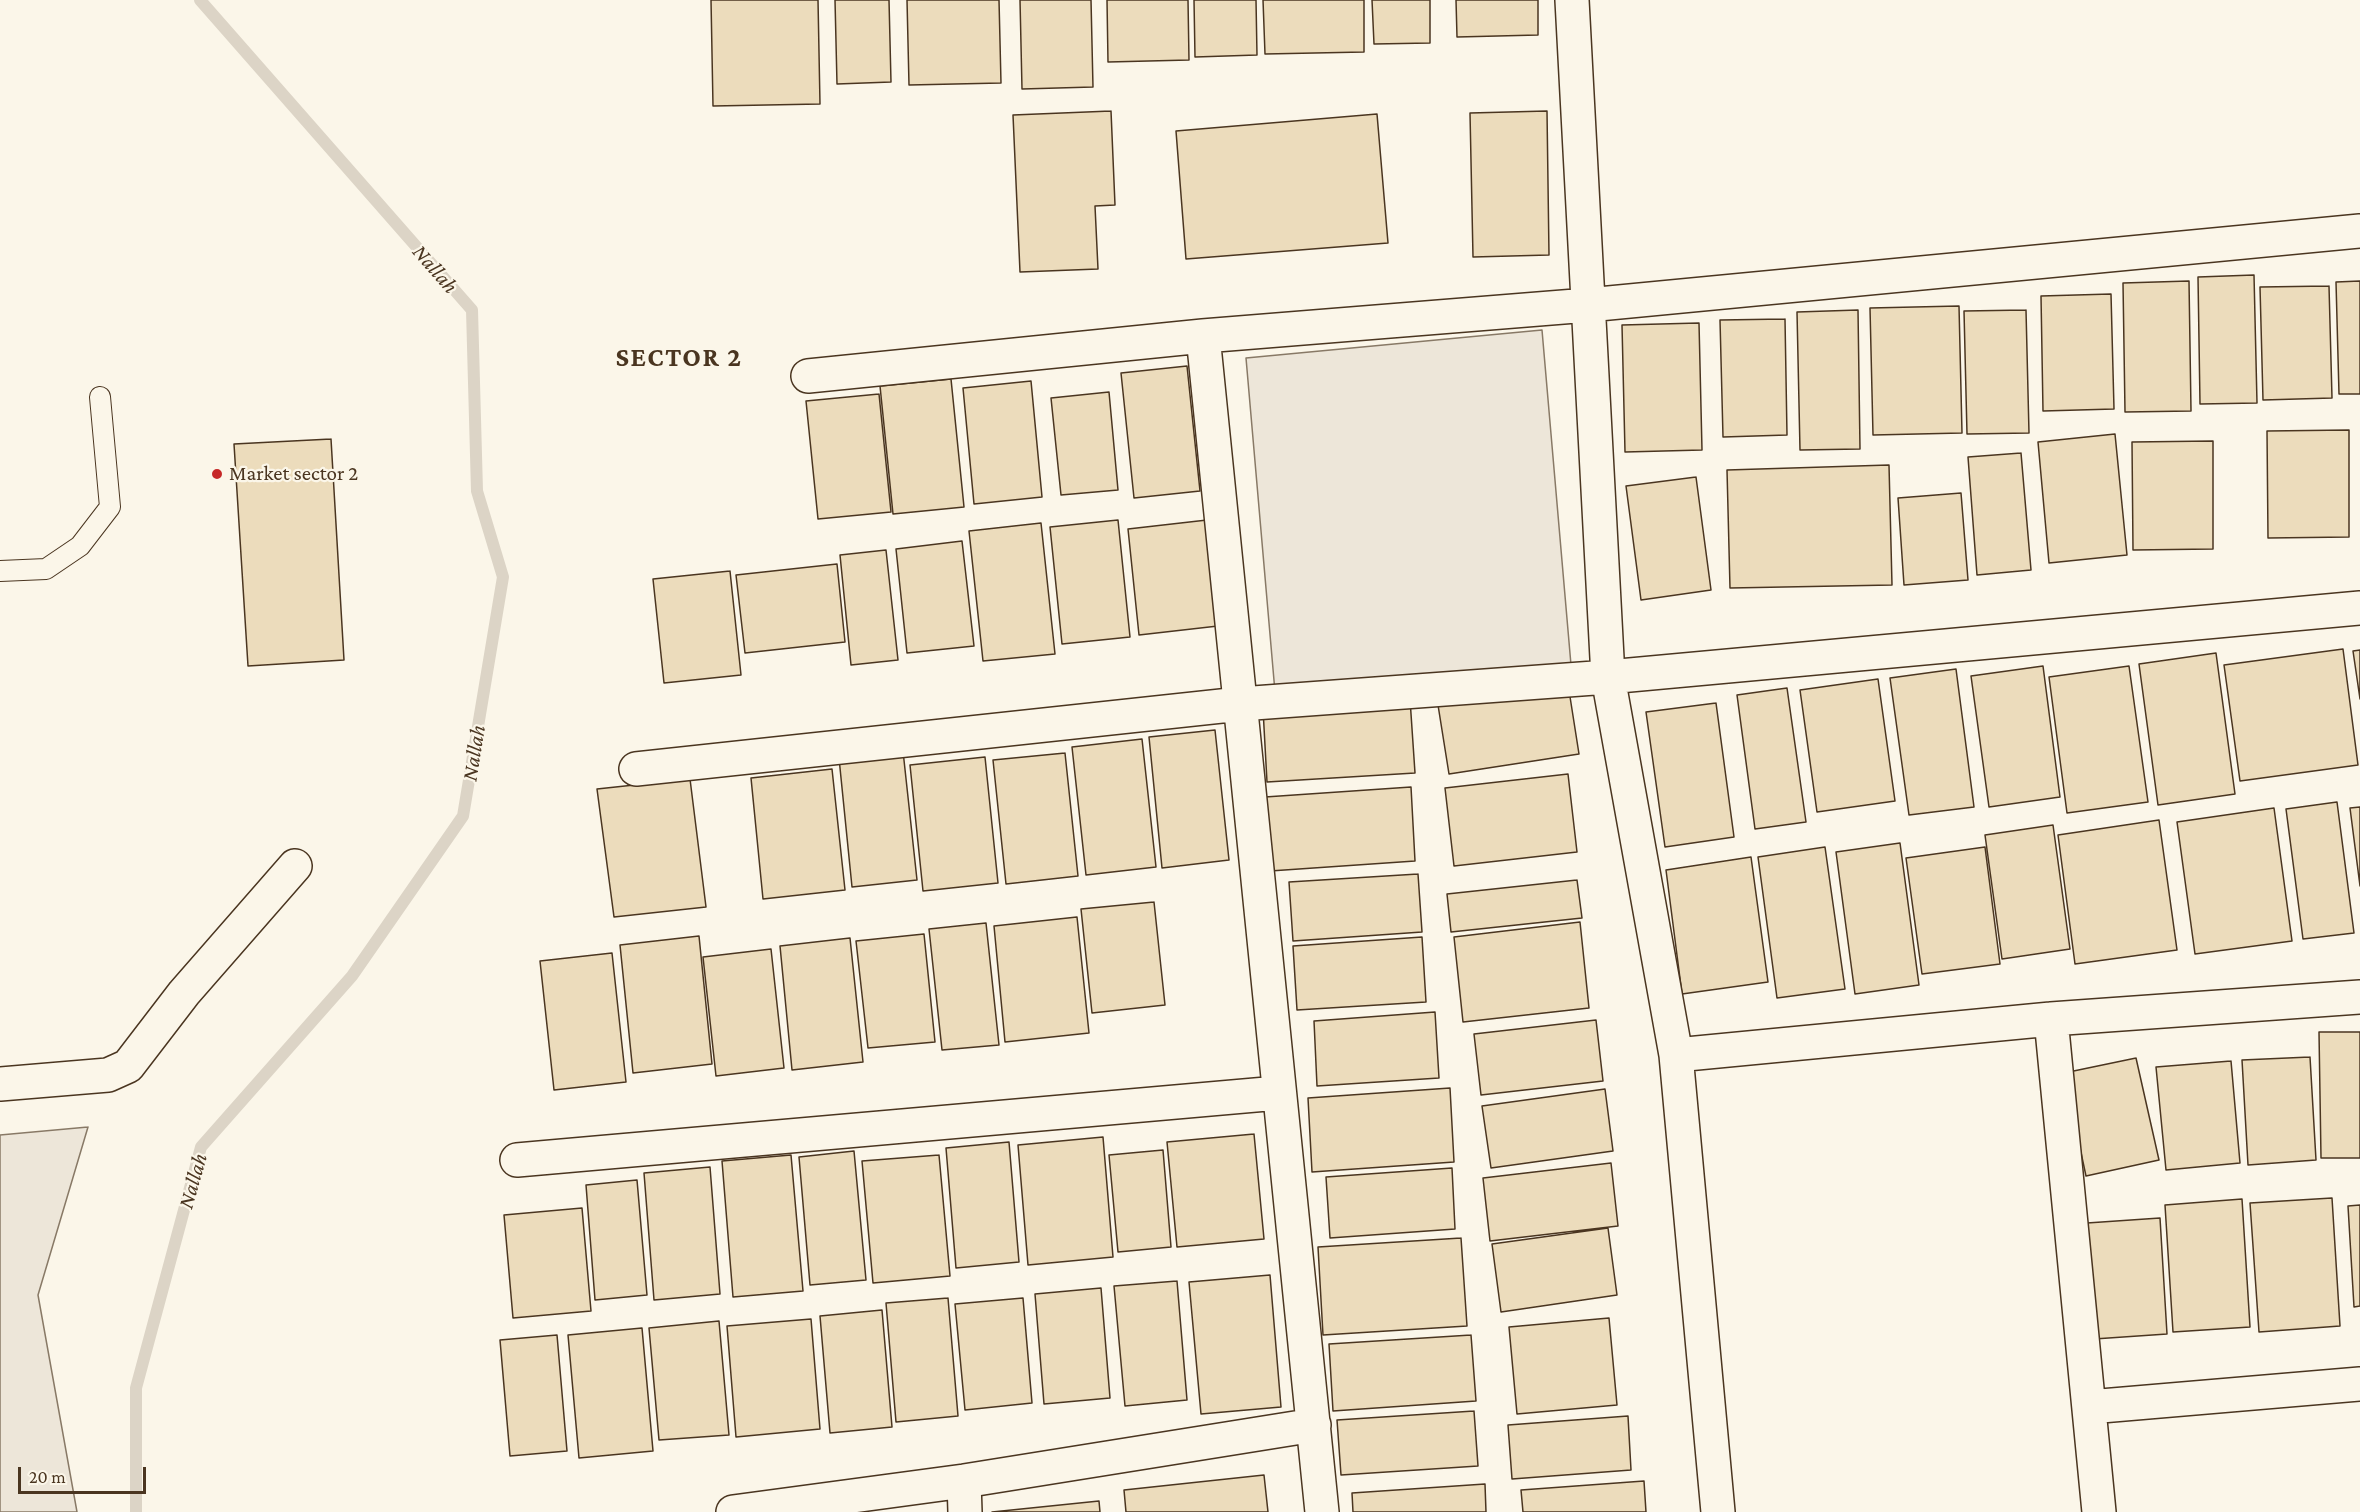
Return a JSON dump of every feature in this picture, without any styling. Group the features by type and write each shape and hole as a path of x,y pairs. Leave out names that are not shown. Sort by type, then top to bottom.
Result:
{"street":[{"path":"1572,0 1608,677 1676,1055 1718,1512"},
{"path":"808,376 1203,336 1588,305 2360,231"},
{"path":"1203,336 1322,1512"},
{"path":"636,769 1240,704 1608,677 2360,608"},
{"path":"0,1084 108,1075 128,1066 184,993 295,866"},
{"path":"1676,1055 2051,1019 2360,997"},
{"path":"2051,1019 2099,1512"},
{"path":"517,1160 1278,1093"},
{"path":"2089,1407 2360,1384"},
{"path":"733,1512 964,1496 1314,1425"}],"lane":[{"path":"0,571 46,569 80,546 110,507 100,397"}],"shaded area":[{"path":"1542,330 1571,665 1275,692 1246,358"},
{"path":"88,1127 38,1295 77,1512 0,1512 0,1135"}],"building":[{"path":"711,0 818,0 820,104 713,106"},
{"path":"835,0 889,0 891,82 837,84"},
{"path":"907,0 999,0 1001,83 909,85"},
{"path":"1020,0 1091,0 1093,87 1022,89"},
{"path":"1107,0 1188,0 1189,60 1108,62"},
{"path":"1194,0 1256,0 1257,55 1195,57"},
{"path":"1263,0 1364,0 1364,52 1265,54"},
{"path":"1372,0 1430,0 1430,43 1374,44"},
{"path":"1456,0 1538,0 1538,35 1457,37"},
{"path":"1111,111 1115,205 1095,206 1098,269 1020,272 1013,115"},
{"path":"1547,111 1549,255 1473,257 1470,113"},
{"path":"1377,114 1388,243 1186,259 1176,131"},
{"path":"2254,275 2257,403 2200,404 2198,277"},
{"path":"2189,281 2191,411 2125,412 2123,283"},
{"path":"2360,281 2360,394 2339,394 2336,282"},
{"path":"2329,286 2332,398 2263,400 2260,287"},
{"path":"2111,294 2114,409 2043,411 2041,296"},
{"path":"1959,306 1962,433 1873,435 1870,308"},
{"path":"1858,310 1860,449 1800,450 1797,312"},
{"path":"2026,310 2029,433 1967,434 1964,311"},
{"path":"1785,319 1787,435 1723,437 1720,320"},
{"path":"1699,323 1702,450 1625,452 1622,325"},
{"path":"1187,366 1200,491 1134,498 1121,373"},
{"path":"951,379 964,507 893,514 880,386"},
{"path":"1031,381 1042,497 974,504 963,388"},
{"path":"1109,392 1118,490 1061,495 1051,398"},
{"path":"879,394 891,512 818,519 806,401"},
{"path":"2349,430 2349,537 2268,538 2267,431"},
{"path":"2115,434 2127,555 2049,563 2038,442"},
{"path":"331,439 344,660 248,666 234,444"},
{"path":"2213,441 2213,549 2133,550 2132,442"},
{"path":"2021,453 2031,570 1977,575 1968,457"},
{"path":"1889,465 1892,585 1730,588 1727,470"},
{"path":"1696,477 1711,590 1641,600 1626,486"},
{"path":"1961,493 1968,580 1904,585 1898,498"},
{"path":"1118,520 1130,637 1062,644 1050,527"},
{"path":"1207,520 1218,626 1139,635 1128,529"},
{"path":"1041,523 1055,654 983,661 969,531"},
{"path":"962,541 974,646 907,653 896,549"},
{"path":"886,550 898,660 851,665 840,555"},
{"path":"837,564 845,642 745,653 736,575"},
{"path":"730,571 741,675 664,683 653,579"},
{"path":"2343,649 2358,765 2240,781 2224,665"},
{"path":"2360,650 2360,699 2353,651"},
{"path":"2216,653 2235,794 2158,805 2139,664"},
{"path":"2043,666 2060,797 1989,807 1971,676"},
{"path":"2129,666 2148,802 2067,813 2049,677"},
{"path":"1956,669 1974,807 1909,815 1890,678"},
{"path":"1878,679 1895,801 1817,812 1800,690"},
{"path":"1568,684 1579,754 1449,774 1438,705"},
{"path":"1787,688 1806,822 1755,829 1737,695"},
{"path":"1410,699 1415,773 1267,782 1263,709"},
{"path":"1716,703 1734,837 1665,847 1646,712"},
{"path":"1215,730 1229,860 1162,868 1149,737"},
{"path":"1142,739 1156,867 1086,875 1072,747"},
{"path":"903,751 917,880 852,887 839,758"},
{"path":"1065,753 1078,876 1006,884 993,760"},
{"path":"985,757 998,883 923,891 910,765"},
{"path":"832,769 845,890 763,899 751,778"},
{"path":"1568,774 1577,852 1454,866 1445,788"},
{"path":"690,779 706,907 614,917 597,789"},
{"path":"1411,787 1415,861 1270,871 1265,797"},
{"path":"2337,802 2354,933 2303,939 2286,809"},
{"path":"2360,807 2360,886 2350,808"},
{"path":"2274,808 2292,941 2195,954 2177,822"},
{"path":"2159,820 2177,950 2075,964 2058,835"},
{"path":"2053,825 2070,949 2002,959 1985,835"},
{"path":"1900,843 1919,985 1855,994 1836,852"},
{"path":"1825,847 1845,989 1777,998 1758,857"},
{"path":"1985,847 2000,964 1922,974 1906,858"},
{"path":"1751,857 1768,982 1682,994 1666,870"},
{"path":"1418,874 1422,932 1293,941 1289,882"},
{"path":"1577,880 1582,918 1451,932 1447,894"},
{"path":"1154,902 1165,1005 1092,1013 1081,909"},
{"path":"1077,917 1089,1033 1005,1042 994,926"},
{"path":"1580,922 1589,1008 1463,1022 1454,937"},
{"path":"986,923 999,1045 942,1050 929,929"},
{"path":"924,934 935,1042 868,1048 856,941"},
{"path":"699,936 712,1064 633,1073 620,945"},
{"path":"1422,937 1426,1002 1297,1010 1293,946"},
{"path":"850,938 863,1062 792,1070 780,946"},
{"path":"771,949 784,1068 716,1076 703,957"},
{"path":"612,953 626,1082 554,1090 540,961"},
{"path":"1435,1012 1439,1078 1317,1086 1314,1021"},
{"path":"1596,1020 1603,1081 1481,1095 1474,1034"},
{"path":"2319,1032 2360,1032 2360,1158 2321,1158"},
{"path":"2310,1057 2316,1160 2248,1165 2242,1060"},
{"path":"2136,1058 2159,1160 2086,1176 2064,1073"},
{"path":"2231,1061 2240,1163 2166,1170 2156,1067"},
{"path":"1450,1088 1454,1162 1312,1172 1308,1098"},
{"path":"1605,1089 1613,1151 1491,1168 1482,1106"},
{"path":"1254,1134 1264,1239 1177,1247 1167,1142"},
{"path":"1103,1137 1113,1257 1028,1265 1018,1145"},
{"path":"1009,1142 1019,1262 956,1268 946,1148"},
{"path":"1163,1150 1171,1247 1118,1252 1109,1155"},
{"path":"854,1151 866,1280 810,1285 799,1157"},
{"path":"791,1155 803,1291 733,1297 722,1161"},
{"path":"939,1155 950,1276 873,1283 862,1161"},
{"path":"1611,1163 1618,1226 1490,1241 1483,1178"},
{"path":"710,1167 720,1294 654,1300 644,1173"},
{"path":"1452,1168 1455,1229 1330,1238 1326,1177"},
{"path":"637,1180 647,1295 595,1300 586,1185"},
{"path":"2332,1198 2340,1326 2259,1332 2250,1203"},
{"path":"2242,1199 2250,1327 2173,1332 2165,1205"},
{"path":"2360,1205 2360,1306 2354,1307 2348,1206"},
{"path":"582,1208 591,1311 513,1318 504,1215"},
{"path":"2160,1218 2167,1334 2094,1339 2087,1223"},
{"path":"1608,1228 1617,1295 1501,1312 1492,1244"},
{"path":"1461,1238 1467,1326 1323,1335 1318,1247"},
{"path":"1270,1275 1281,1407 1201,1414 1189,1282"},
{"path":"1177,1281 1187,1400 1125,1406 1114,1286"},
{"path":"1101,1288 1110,1398 1044,1404 1035,1294"},
{"path":"948,1298 958,1416 896,1422 886,1303"},
{"path":"1023,1298 1032,1403 965,1410 955,1304"},
{"path":"882,1310 892,1427 830,1433 820,1316"},
{"path":"1609,1318 1617,1405 1517,1414 1509,1327"},
{"path":"811,1319 820,1429 736,1437 727,1326"},
{"path":"719,1321 729,1435 659,1440 649,1328"},
{"path":"642,1328 653,1451 579,1458 568,1335"},
{"path":"557,1335 567,1451 510,1456 500,1340"},
{"path":"1471,1335 1476,1401 1333,1411 1329,1344"},
{"path":"1474,1411 1478,1466 1341,1475 1337,1420"},
{"path":"1628,1416 1631,1470 1512,1479 1508,1425"},
{"path":"1264,1475 1268,1512 1126,1512 1124,1490"},
{"path":"1644,1481 1646,1512 1523,1512 1521,1490"},
{"path":"1485,1484 1486,1512 1353,1512 1352,1493"},
{"path":"1099,1501 1100,1512 992,1512"}],"waterway":[{"name":"Nallah","path":"136,1512 136,1388 201,1147 352,976 463,816 503,577 477,491 472,310 200,0"}],"place":[{"name":"Market sector 2","path":"217,474"}],"district":[{"name":"SECTOR 2","path":"679,358"}]}
